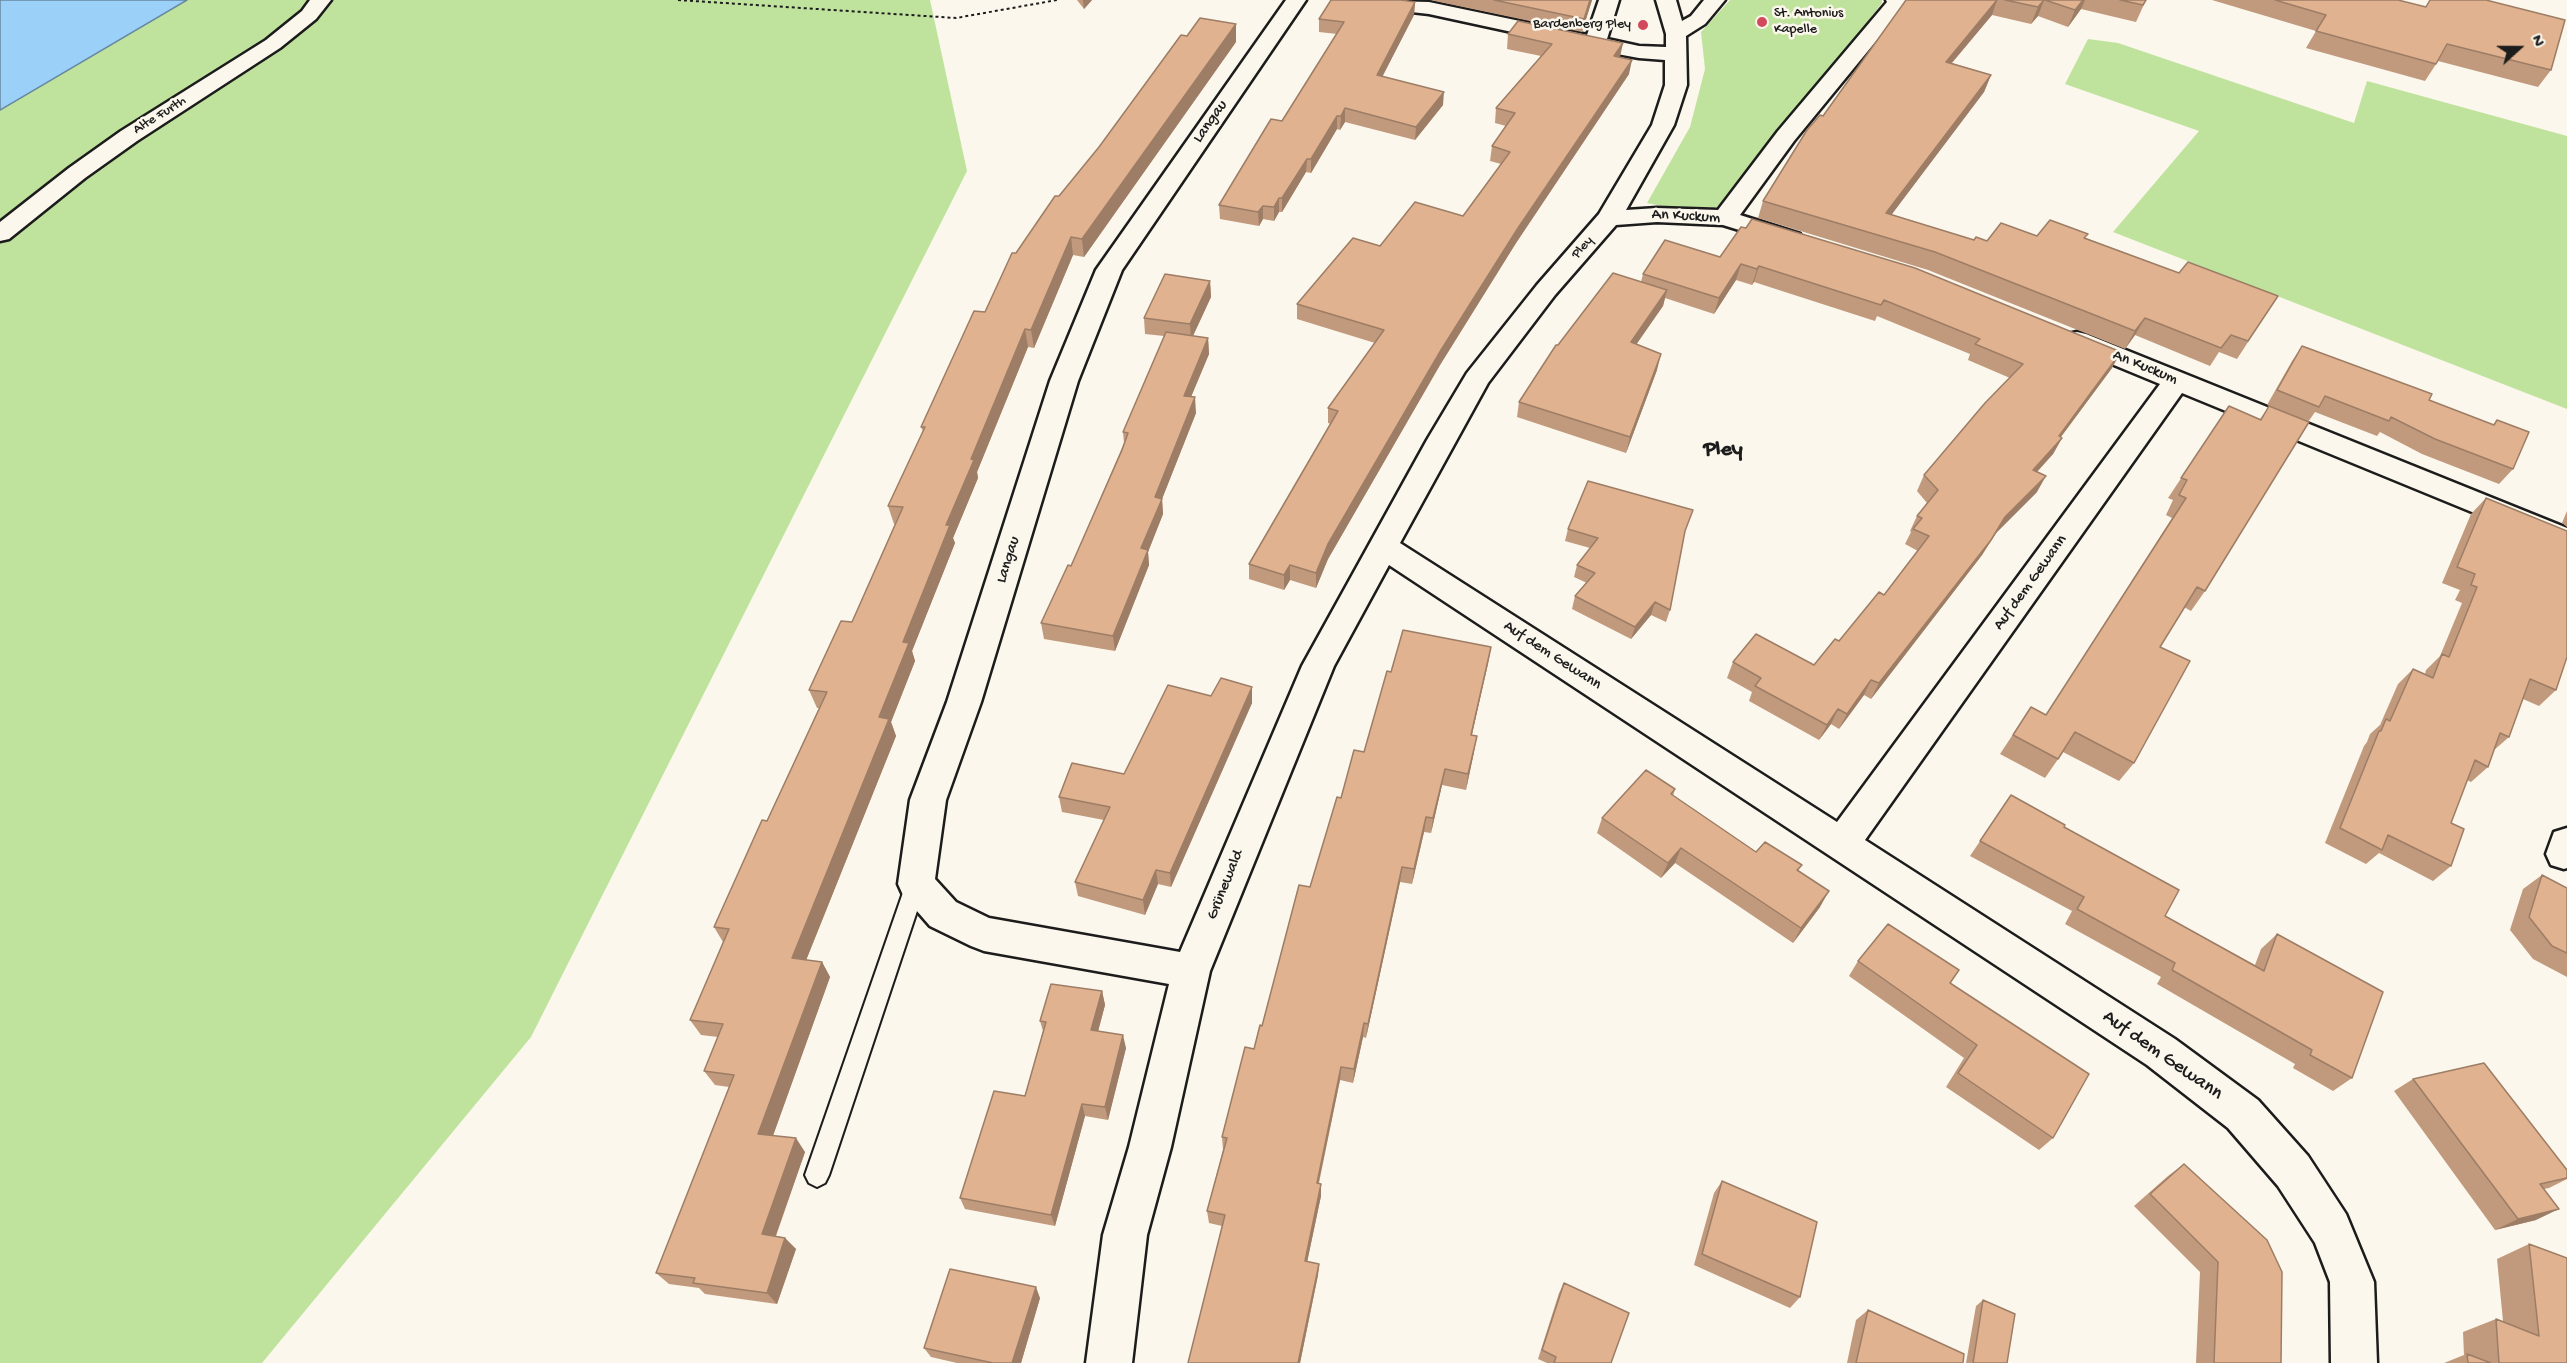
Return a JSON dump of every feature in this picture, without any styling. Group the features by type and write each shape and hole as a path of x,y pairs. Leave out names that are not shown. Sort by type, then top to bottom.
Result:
{"street":[{"name":"Alte Furth","path":"0,234 77,172 273,44 309,15 321,0"},
{"name":"Langau","path":"916,884 928,800 964,702 1064,381 1109,270 1296,0"},
{"path":"1358,0 1429,8 1639,52 1676,44 1715,0"},
{"path":"1595,44 1609,0"},
{"name":"Pley","path":"1441,440 1477,380 1546,290 1609,218 1663,125 1676,85 1676,44 1666,0"},
{"path":"1725,218 1786,136 1897,3 1896,0"},
{"name":"An Kuckum","path":"1609,218 1657,214 1725,218 1812,245"},
{"name":"An Kuckum","path":"2059,333 2567,540"},
{"name":"Auf dem Gewann","path":"1842,843 2176,381"},
{"name":"Grünewald","path":"1109,1363 1125,1236 1150,1147 1191,970 1262,795 1318,666 1441,440"},
{"name":"Auf dem Gewann","path":"1383,546 2161,1052 2243,1114 2293,1171 2331,1229 2352,1282 2355,1363"},
{"path":"916,884 943,914 984,934 1191,970"}],"lane":[{"path":"817,1175 916,884"}],"path":[{"path":"678,0 956,18 1057,0"}],"green space":[{"path":"0,0 930,0 967,171 531,1037 262,1363 0,1363"},
{"path":"1730,0 1882,0 1882,3 1817,89 1724,204 1714,208 1671,208 1647,203 1690,127 1705,69 1701,32"},
{"path":"2088,39 2118,43 2354,123 2367,81 2567,136 2567,409 2113,232 2199,131 2065,84"}],"water":[{"path":"0,0 187,0 0,110"}],"building":[{"path":"1331,0 1415,2 1377,75 1444,92 1416,127 1345,108 1341,116 1337,116 1311,159 1307,159 1274,207 1263,206 1258,212 1219,205 1271,119 1282,121 1344,22 1319,19"},
{"path":"1494,0 1590,0 1584,19"},
{"path":"1906,0 1997,0 1946,62 1991,75 1886,213 1974,240 1976,237 1987,241 2001,223 2037,236 2050,220 2088,234 2084,238 2179,273 2188,262 2278,296 2248,341 2231,335 2221,348 2145,318 2135,331 1935,252 1763,201 1807,130 1820,115 1823,116"},
{"path":"2005,0 2044,0 2038,7"},
{"path":"2045,0 2083,0 2075,10"},
{"path":"2120,0 2146,0 2143,5"},
{"path":"2275,0 2398,0 2426,7 2430,0 2486,0 2565,20 2551,70 2447,44 2436,64 2316,31 2326,15"},
{"path":"1200,18 1236,24 1082,239 1071,237 1031,330 1025,329 971,459 974,460 946,525 950,525 903,642 909,643 879,717 889,719 792,958 822,962 758,1134 796,1138 762,1234 785,1238 767,1293 693,1283 695,1278 656,1273 734,1075 704,1071 723,1024 690,1020 729,929 714,927 762,820 767,821 827,692 809,690 841,621 852,622 903,507 888,506 925,427 921,427 974,311 985,312 1012,253 1016,253 1055,196 1059,196 1099,147 1181,35 1187,36"},
{"path":"1518,21 1623,43 1614,56 1632,60 1518,228 1441,350 1328,544 1316,573 1290,565 1284,575 1249,564 1338,411 1328,408 1384,330 1297,304 1353,238 1380,246 1415,202 1463,216 1510,152 1492,146 1515,113 1496,108 1552,44 1508,34"},
{"path":"1752,219 1915,268 2121,352 2059,436 2062,438 2033,470 2046,476 2005,517 1991,540 1879,683 1871,680 1847,714 1838,709 1827,725 1755,686 1761,678 1733,662 1756,634 1814,665 1835,639 1839,641 1879,592 1884,595 1929,536 1913,529 1922,518 1917,516 1938,490 1924,475 1985,403 2023,364 1975,344 1980,339 1884,300 1881,305 1759,266 1757,269 1741,264 1719,298 1643,274 1665,240 1720,257 1741,227 1746,228"},
{"path":"1613,273 1667,290 1631,342 1661,354 1630,437 1519,402 1556,345"},
{"path":"1165,274 1210,281 1190,324 1144,318"},
{"path":"1166,332 1208,338 1184,396 1195,397 1155,497 1162,499 1141,548 1148,550 1113,636 1041,623 1068,565 1071,566 1122,450 1128,433 1123,432"},
{"path":"2302,346 2432,394 2429,400 2494,425 2497,420 2529,432 2513,469 2435,439 2391,417 2389,421 2325,396 2319,407 2277,390"},
{"path":"2229,406 2261,420 2269,406 2309,422 2205,591 2197,587 2160,647 2190,661 2134,763 2075,732 2058,759 2013,735 2031,707 2046,715 2186,498 2179,495 2187,480 2181,478"},
{"path":"1588,481 1693,510 1685,531 1670,610 1655,602 1635,627 1575,596 1595,573 1577,565 1598,538 1568,529"},
{"path":"2486,498 2567,531 2567,657 2556,690 2530,679 2509,737 2500,733 2488,767 2475,760 2451,823 2464,829 2451,866 2388,835 2382,850 2340,828 2379,731 2386,719 2390,721 2413,669 2433,678 2442,654 2449,657 2477,587 2471,585 2475,574 2457,567"},
{"path":"1403,630 1491,647 1471,735 1477,736 1468,774 1445,769 1433,818 1426,817 1414,869 1402,867 1368,1024 1364,1023 1354,1069 1341,1067 1317,1183 1321,1184 1305,1261 1319,1264 1298,1363 1188,1363 1225,1215 1207,1211 1227,1138 1222,1137 1245,1047 1254,1049 1299,885 1310,887 1337,797 1341,798 1354,750 1364,752 1387,671 1391,672"},
{"path":"1221,678 1252,687 1170,873 1156,870 1143,900 1075,882 1110,807 1059,797 1072,763 1124,774 1168,685 1211,696"},
{"path":"1646,770 1675,789 1671,794 1756,852 1765,842 1802,865 1797,870 1829,891 1801,928 1681,848 1668,863 1602,818"},
{"path":"2011,795 2179,890 2165,916 2264,971 2277,934 2383,992 2352,1078 2310,1055 2312,1050 2172,970 2175,963 2077,909 2084,897 1980,841"},
{"path":"2542,875 2567,888 2567,953 2552,946 2529,917"},
{"path":"1888,924 1959,970 1950,983 2089,1074 2053,1138 1958,1073 1977,1045 1858,961"},
{"path":"1051,984 1102,991 1091,1030 1123,1035 1105,1107 1082,1104 1051,1215 960,1198 994,1091 1025,1096 1046,1022 1040,1021"},
{"path":"2484,1063 2567,1170 2567,1178 2540,1184 2559,1209 2518,1219 2413,1079"},
{"path":"2184,1164 2267,1240 2282,1272 2281,1363 2214,1363 2218,1262 2150,1194"},
{"path":"1722,1181 1817,1222 1800,1297 1702,1254"},
{"path":"2529,1244 2567,1258 2567,1363 2499,1363 2496,1319 2539,1336"},
{"path":"950,1269 1036,1287 1012,1363 993,1363 924,1348"},
{"path":"1564,1283 1629,1313 1611,1363 1554,1363 1556,1357 1542,1350"},
{"path":"1983,1300 2015,1314 2007,1363 1973,1363"},
{"path":"1868,1310 1964,1354 1963,1363 1856,1363"},
{"path":"2467,1354 2491,1363 2468,1363"}],"place":[{"name":"St. Antonius Kapelle","path":"1762,22"},
{"name":"Bardenberg Pley","path":"1643,25"}],"district":[{"name":"Pley","path":"1723,451"}]}
